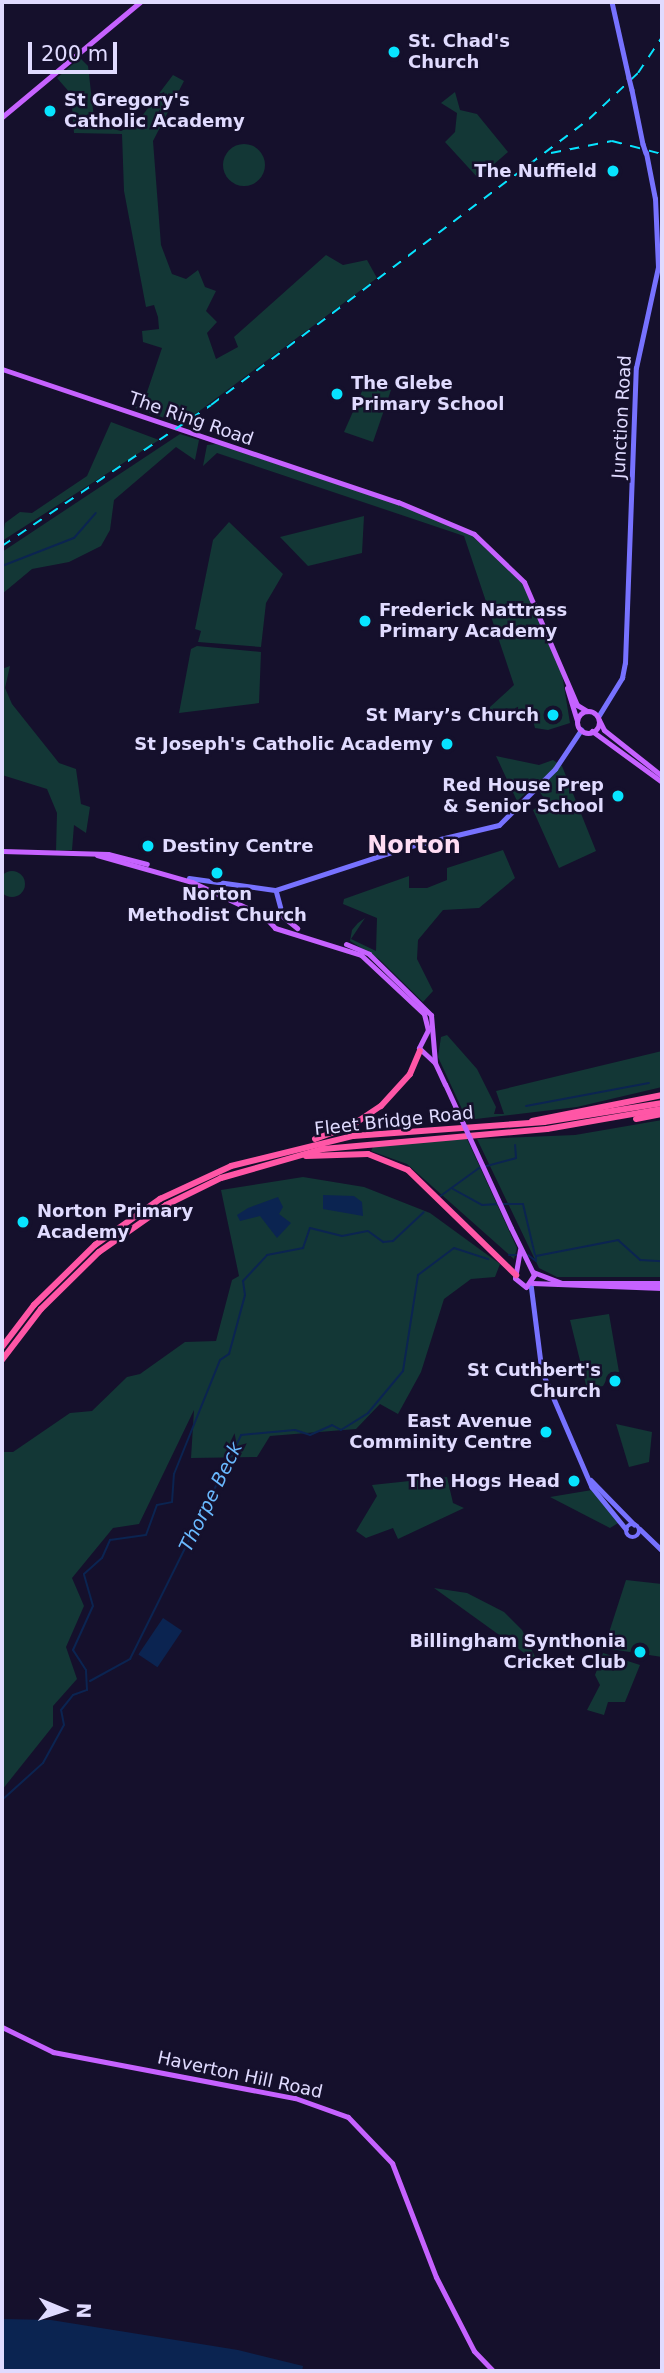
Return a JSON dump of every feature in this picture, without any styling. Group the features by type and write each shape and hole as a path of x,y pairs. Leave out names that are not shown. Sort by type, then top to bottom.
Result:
{"highway":[{"path":"273,1152 322,1137 381,1106 410,1074 422,1053"},
{"path":"523,1124 643,1102 662,1095"},
{"path":"523,1124 662,1103"},
{"path":"579,1126 662,1109"},
{"path":"579,1126 662,1114"},
{"name":"Fleet Bridge Road","path":"2,1347 56,1281 112,1231 195,1181 273,1152 379,1133 523,1124"},
{"name":"Fleet Bridge Road","path":"2,1360 69,1278 130,1228 207,1184 277,1160 374,1141 579,1126"},
{"path":"277,1160 340,1152 369,1154 408,1170 436,1193 517,1272"}],"main road":[{"path":"2,117 140,2"},
{"name":"Junction Road","path":"598,719 600,707 625,671 636,368 659,268 655,199 612,2"},
{"name":"The Ring Road","path":"2,369 392,500 465,529 508,562 531,593 566,678"},
{"path":"566,678 577,705 598,719 662,776"},
{"path":"566,678 581,730"},
{"path":"577,720 588,711 600,707"},
{"path":"592,732 598,719"},
{"path":"581,730 592,732 662,782"},
{"path":"189,878 276,890 411,846 492,828 520,808 581,730"},
{"path":"2,851 97,855 136,860 189,878 264,916 278,917 369,954 431,1015 435,1063 532,1271 529,1297 542,1371 589,1477 626,1529 628,1537 649,1536"},
{"path":"97,855 218,893"},
{"path":"276,890 278,917 283,928 345,947 369,960 424,1014 428,1024 422,1053"},
{"path":"278,917 283,928"},
{"path":"423,1039 435,1042"},
{"path":"422,1053 435,1051"},
{"path":"422,1053 435,1063"},
{"path":"520,1249 517,1272 521,1286 529,1297"},
{"path":"517,1272 532,1271 562,1283 662,1285"},
{"path":"521,1286 662,1285"},
{"path":"589,1477 662,1549"},
{"path":"626,1529 634,1524"},
{"path":"638,1537 640,1530"},
{"name":"Haverton Hill Road","path":"2,2028 53,2052 295,2098 339,2112 385,2152 463,2330 493,2371"}],"green space":[{"path":"80,58 88,66 94,118 101,126 121,131 136,124 173,75 184,81 153,141 161,245 172,274 186,279 198,270 205,287 216,291 206,311 217,322 207,333 216,359 238,347 234,337 326,255 343,265 367,260 377,278 182,424 135,408 144,401 162,348 143,342 142,331 159,329 158,317 154,305 146,307 124,191 122,134 74,133 71,94 57,78"},
{"path":"455,92 460,110 477,114 508,152 478,178 445,142 455,132 457,113 441,103"},
{"path":"244,144 259,150 265,165 259,180 244,186 229,180 223,165 229,150"},
{"path":"367,380 391,390 373,442 344,432"},
{"path":"111,422 159,440 2,541 5,523 20,512 32,513 87,476"},
{"path":"180,434 199,440 195,460 176,447 114,500 110,530 101,546 69,562 32,569 2,594 2,552"},
{"path":"216,444 413,509 471,535 519,578 529,594 562,674 570,723 548,730 535,728 531,713 489,717 490,707 514,685 464,536 217,453 203,466 207,445"},
{"path":"364,516 362,553 308,566 280,537"},
{"path":"229,522 283,574 266,603 261,647 198,642 201,631 195,629 213,540"},
{"path":"197,646 261,652 259,703 179,713 191,649"},
{"path":"10,666 5,688 12,704 59,763 76,769 81,804 90,807 86,833 74,825 72,850 56,851 57,813 47,789 2,775 2,669"},
{"path":"496,756 539,765 553,760 562,766 596,851 559,868 533,810 546,801 535,785 517,801"},
{"path":"503,850 515,878 479,908 443,910 418,940 417,959 433,991 423,1002 379,959 350,941 352,930 365,918 351,939 376,951 377,918 343,904 344,899 409,876 409,888 427,888 447,880 447,868"},
{"path":"12,871 21,875 25,884 21,893 12,897 3,893 -1,884 3,875"},
{"path":"447,1035 477,1069 496,1107 494,1114 504,1114 496,1091 662,1051 662,1087 577,1107 467,1120 438,1057 441,1037"},
{"path":"662,1120 662,1277 557,1277 539,1268 477,1139 575,1135"},
{"path":"467,1139 517,1248 514,1259 407,1164 371,1151 374,1145"},
{"path":"303,1177 364,1187 430,1213 500,1264 495,1277 471,1279 444,1299 421,1372 398,1414 380,1404 356,1429 270,1436 257,1457 191,1458 194,1410 139,1524 113,1528 72,1578 84,1606 66,1647 77,1679 53,1706 53,1726 2,1790 2,1452 13,1452 70,1413 92,1411 127,1377 140,1374 185,1342 216,1341 232,1280 239,1276 221,1190"},
{"path":"609,1314 619,1372 611,1372 603,1386 587,1389 570,1320"},
{"path":"616,1424 652,1432 649,1462 629,1467"},
{"path":"447,1477 453,1503 464,1508 398,1539 393,1528 366,1538 356,1531 377,1496 372,1485"},
{"path":"592,1490 620,1522 610,1528 550,1497"},
{"path":"626,1580 662,1584 662,1657 604,1648"},
{"path":"434,1588 467,1593 504,1612 522,1630 538,1663"},
{"path":"603,1653 640,1665 625,1702 608,1702 604,1715 587,1710 600,1685 595,1675"}],"water":[{"path":"323,1195 354,1196 362,1202 363,1216 323,1209"},
{"path":"278,1197 283,1207 279,1214 291,1223 277,1238 260,1216 240,1221 237,1215 248,1208"},
{"path":"163,1618 182,1631 157,1667 138,1654"},
{"path":"2,2319 51,2320 238,2350 303,2366 302,2371 2,2371"}],"waterway":[{"path":"2,566 74,538 96,513"},
{"path":"526,1106 649,1083"},
{"path":"439,1197 479,1168 516,1158 515,1145"},
{"path":"453,1189 482,1205 498,1204"},
{"path":"503,1204 523,1204 535,1255"},
{"path":"2,1800 43,1763 64,1725 61,1710 73,1695 87,1690 86,1670 73,1650 93,1606 84,1574 102,1558 110,1540 146,1535 157,1505 172,1502 174,1474 220,1360 229,1354 245,1295 243,1281 267,1255 303,1248 310,1228 342,1236 368,1231 383,1242 393,1241 424,1212"},
{"name":"Thorpe Beck","path":"528,1255 536,1261 536,1256 618,1240 640,1260 662,1261"},
{"name":"Thorpe Beck","path":"90,1681 130,1659 241,1435 295,1430 310,1435 332,1425 341,1430 368,1413 403,1371 418,1275 454,1248 488,1259"},
{"name":"Thorpe Beck","path":"509,1255 517,1255"}],"railway":[{"path":"2,546 211,405 589,119 638,73 662,37"},
{"path":"551,153 612,141 662,154"}],"place":[{"name":"St. Chad's Church","path":"394,52"},
{"name":"St Gregory's Catholic Academy","path":"50,111"},
{"name":"The Nuffield","path":"613,171"},
{"name":"The Glebe Primary School","path":"337,394"},
{"name":"Frederick Nattrass Primary Academy","path":"365,621"},
{"name":"St Mary’s Church","path":"553,715"},
{"name":"St Joseph's Catholic Academy","path":"447,744"},
{"name":"Red House Prep & Senior School","path":"618,796"},
{"name":"Destiny Centre","path":"148,846"},
{"name":"Norton Methodist Church","path":"217,873"},
{"name":"Norton Primary Academy","path":"23,1222"},
{"name":"St Cuthbert's Church","path":"615,1381"},
{"name":"East Avenue Comminity Centre","path":"546,1432"},
{"name":"The Hogs Head","path":"574,1481"},
{"name":"Billingham Synthonia Cricket Club","path":"640,1652"}],"district":[{"name":"Norton","path":"414,846"}]}
